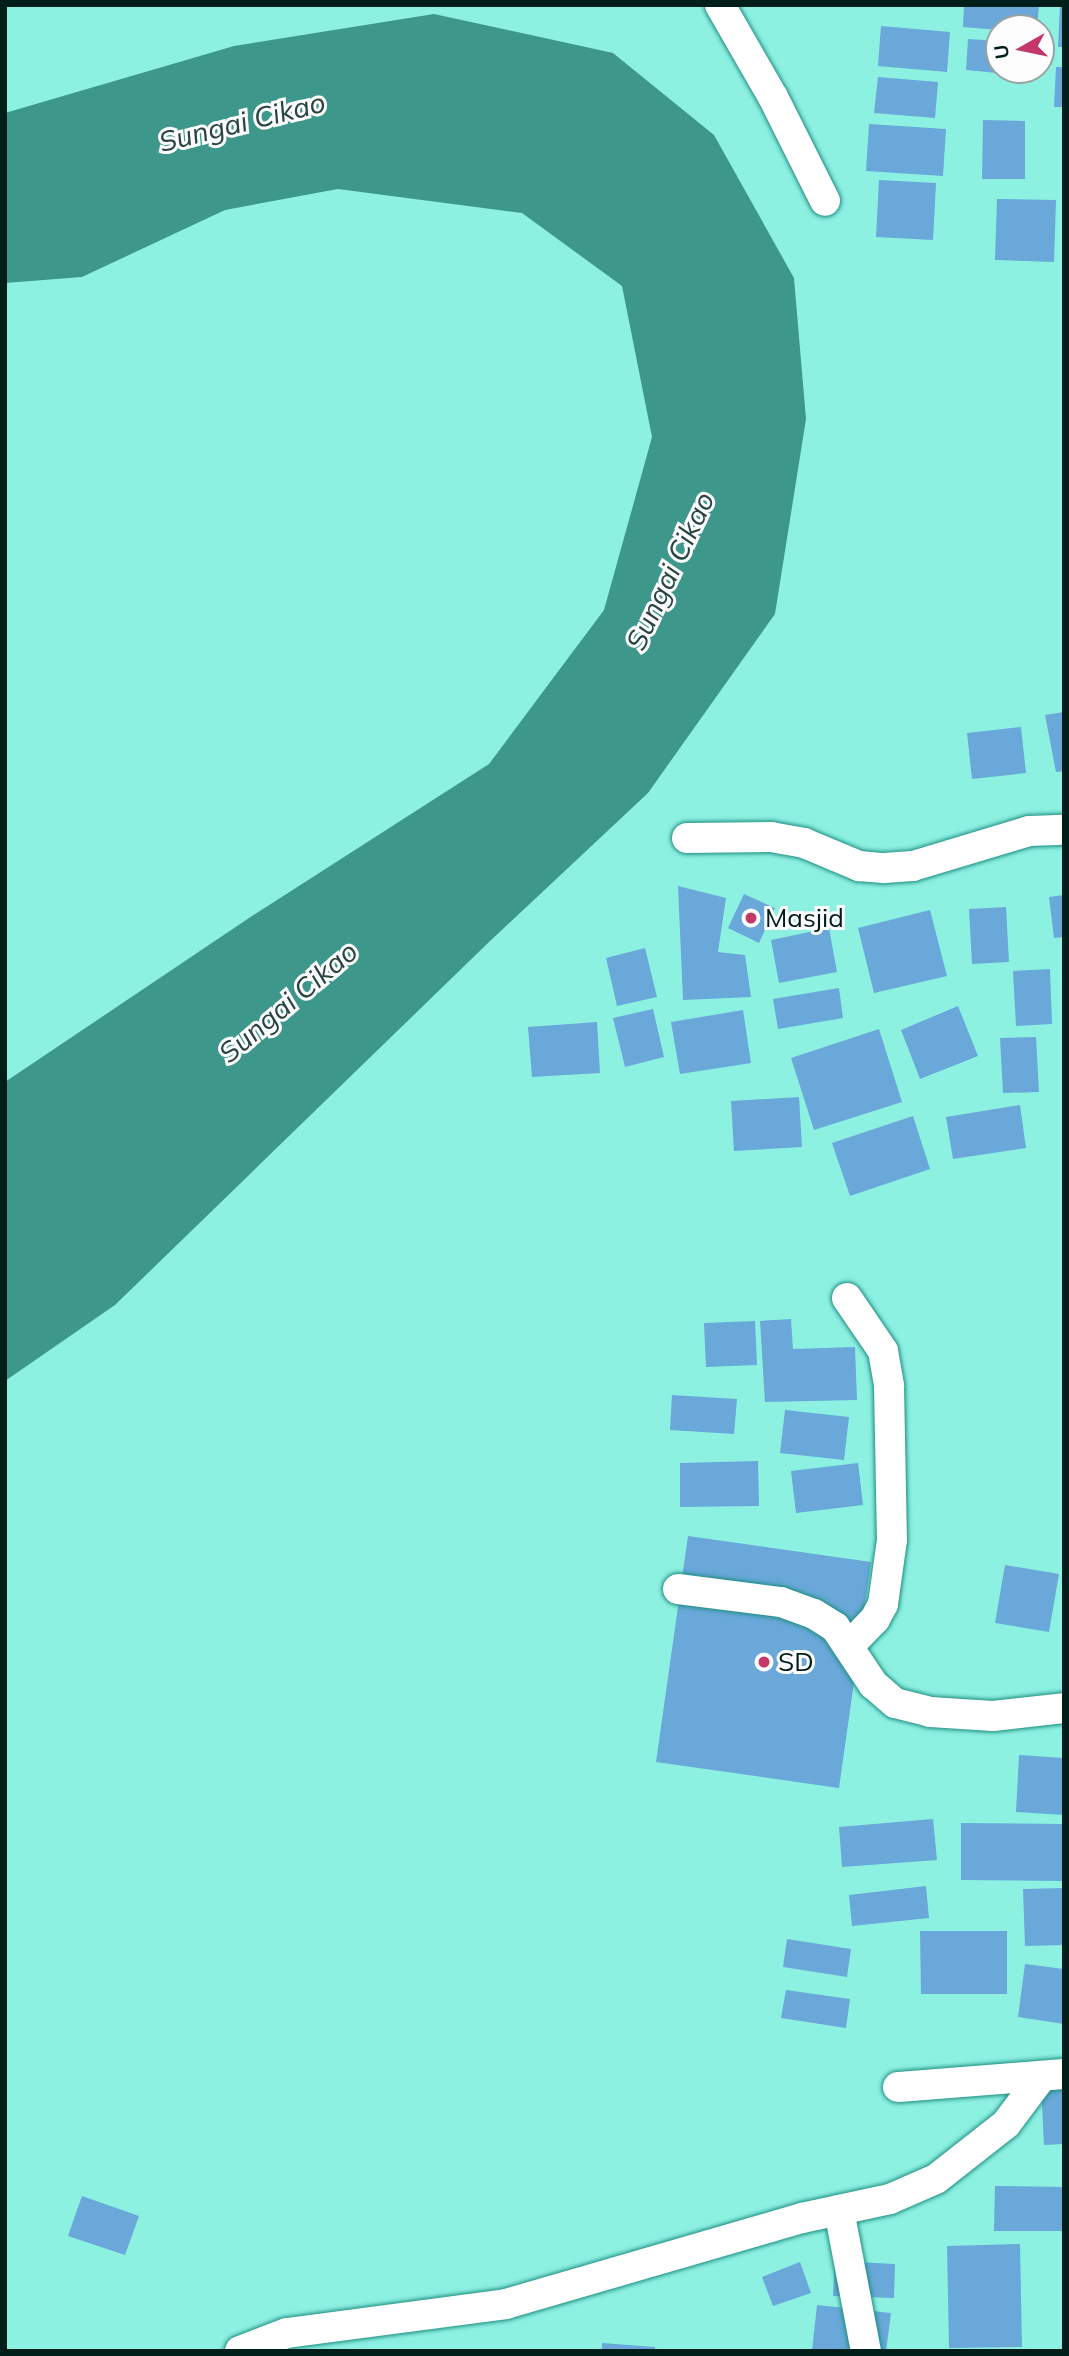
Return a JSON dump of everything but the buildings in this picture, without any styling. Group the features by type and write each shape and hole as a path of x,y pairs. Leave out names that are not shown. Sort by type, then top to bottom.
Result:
{"street":[{"path":"720,5 773,97 825,201"},
{"path":"687,838 771,837 804,843 859,866 884,868 913,866 1029,831 1064,830"},
{"path":"848,1298 883,1351 889,1386 892,1540 883,1604 875,1619 849,1646"},
{"path":"678,1589 781,1602 814,1614 835,1627 873,1684 895,1703 930,1712 993,1716 1064,1708"},
{"path":"898,2087 1053,2075"},
{"path":"240,2351 287,2333 506,2304 802,2218 890,2199 936,2179 1006,2124 1053,2075"},
{"path":"839,2210 866,2351"}],"water":[{"name":"Sungai Cikao","path":"434,14 613,53 714,135 794,278 806,419 775,614 648,793 489,942 115,1305 5,1381 5,1082 252,916 489,764 604,610 652,437 622,286 522,213 338,189 225,210 82,277 5,283 5,113 234,46"}],"place":[{"name":"Masjid","path":"751,918"},
{"name":"SD","path":"764,1662"}]}
